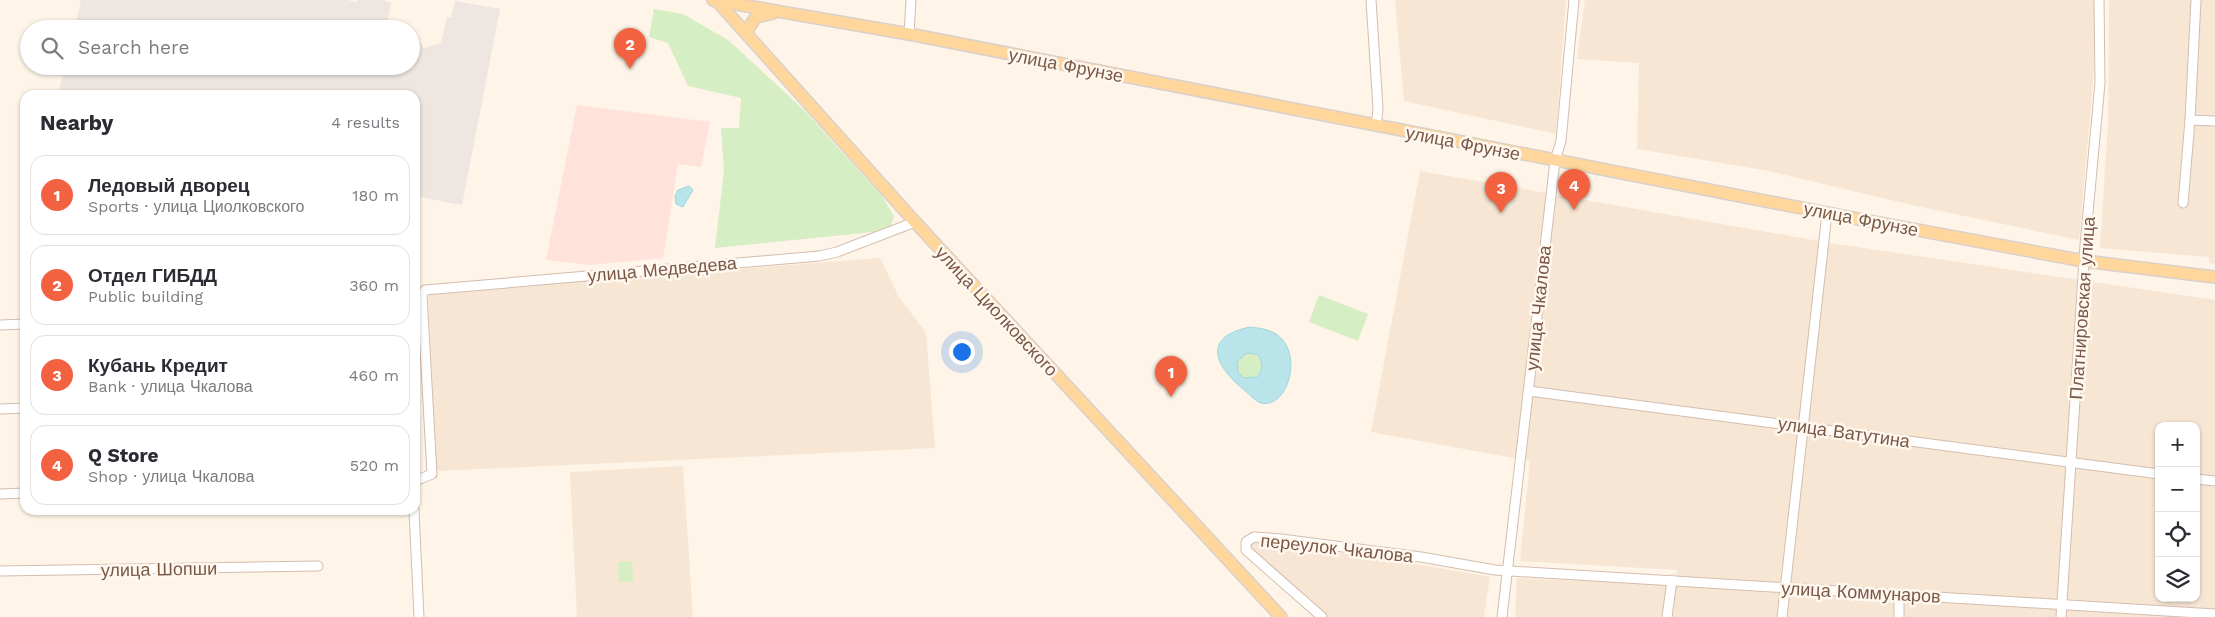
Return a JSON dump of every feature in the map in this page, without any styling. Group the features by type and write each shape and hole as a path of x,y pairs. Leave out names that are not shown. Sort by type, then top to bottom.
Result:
{"main road":[{"name":"улица Фрунзе","path":"715,0 908,34 1555,161 2084,261 2215,278"},
{"name":"улица Циолковского","path":"715,0 746,32 915,222 1281,617"},
{"path":"746,32 756,17 783,12"}],"street":[{"path":"908,34 911,0"},
{"path":"1371,0 1377,92 1376,126"},
{"name":"улица Чкалова","path":"1502,617 1555,161 1561,141 1574,0"},
{"name":"Платнировская улица","path":"2061,617 2084,261 2100,83 2099,0"},
{"path":"2183,203 2190,120 2196,0"},
{"path":"2190,120 2215,121"},
{"path":"1782,617 1826,213"},
{"name":"улица Медведева","path":"420,306 425,290 433,287 819,256 837,252 915,222"},
{"path":"0,325 20,324"},
{"path":"420,324 432,474 420,479"},
{"name":"улица Ватутина","path":"1529,391 1802,426 2071,464 2155,474"},
{"path":"0,409 20,408"},
{"path":"2200,480 2215,482"},
{"path":"0,494 20,493"},
{"path":"414,515 419,617"},
{"name":"переулок Чкалова","path":"1322,617 1246,550 1246,542 1254,537 1281,539 1506,570"},
{"name":"улица Шопши","path":"0,571 318,566"},
{"name":"улица Коммунаров","path":"1506,570 2062,604 2128,613 2215,614"},
{"path":"1667,617 1672,580"},
{"path":"1898,617 1899,594"}],"shaded area":[{"path":"81,0 347,0 357,2 357,0 383,0 391,3 388,20 76,20"},
{"path":"1395,0 1566,0 1556,134 1404,101"},
{"path":"1585,0 2094,0 2094,70 2079,240 1912,205 1769,171 1637,149 1639,63 1577,59"},
{"path":"2109,0 2215,0 2215,264 2209,263 2209,257 2100,248 2108,122"},
{"path":"455,1 500,9 462,205 420,197 420,90 59,90 63,75 420,75 420,42 424,48 441,43 447,17 451,17"},
{"path":"577,105 710,122 701,167 678,164 663,258 590,265 546,260"},
{"path":"1420,171 1830,243 2215,300 2215,617 1671,617 1677,570 1520,561 1530,461 1371,432"},
{"path":"880,258 899,297 926,333 935,448 436,471 428,293"},
{"path":"683,466 693,617 577,617 570,472"},
{"path":"1253,541 1405,562 1490,577 1484,617 1327,617 1249,549"},
{"path":"1517,578 1669,585 1664,617 1515,617"}],"green space":[{"path":"654,9 683,14 728,40 803,109 882,196 894,216 891,226 873,232 715,248 724,171 721,128 739,128 741,98 688,86 668,43 649,37"},
{"path":"1319,295 1368,314 1358,341 1309,322"},
{"path":"1249,353 1258,357 1262,366 1258,375 1249,379 1240,375 1236,366 1240,357"},
{"path":"632,561 633,581 619,582 618,562"}],"water":[{"path":"689,186 693,190 683,207 676,204 675,196 678,190"},
{"path":"1250,327 1267,330 1276,334 1287,347 1291,363 1289,381 1275,401 1261,403 1256,401 1225,371 1218,353 1219,345 1225,338","holes":["1245,354 1258,355 1262,366 1259,374 1257,377 1244,378 1238,372 1237,362"]}],"place":[{"name":"Отдел ГИБДД","path":"630,69"},
{"name":"Q Store","path":"1574,210"},
{"name":"Кубань Кредит","path":"1501,213"},
{"name":"Ледовый дворец","path":"1171,397"}]}
